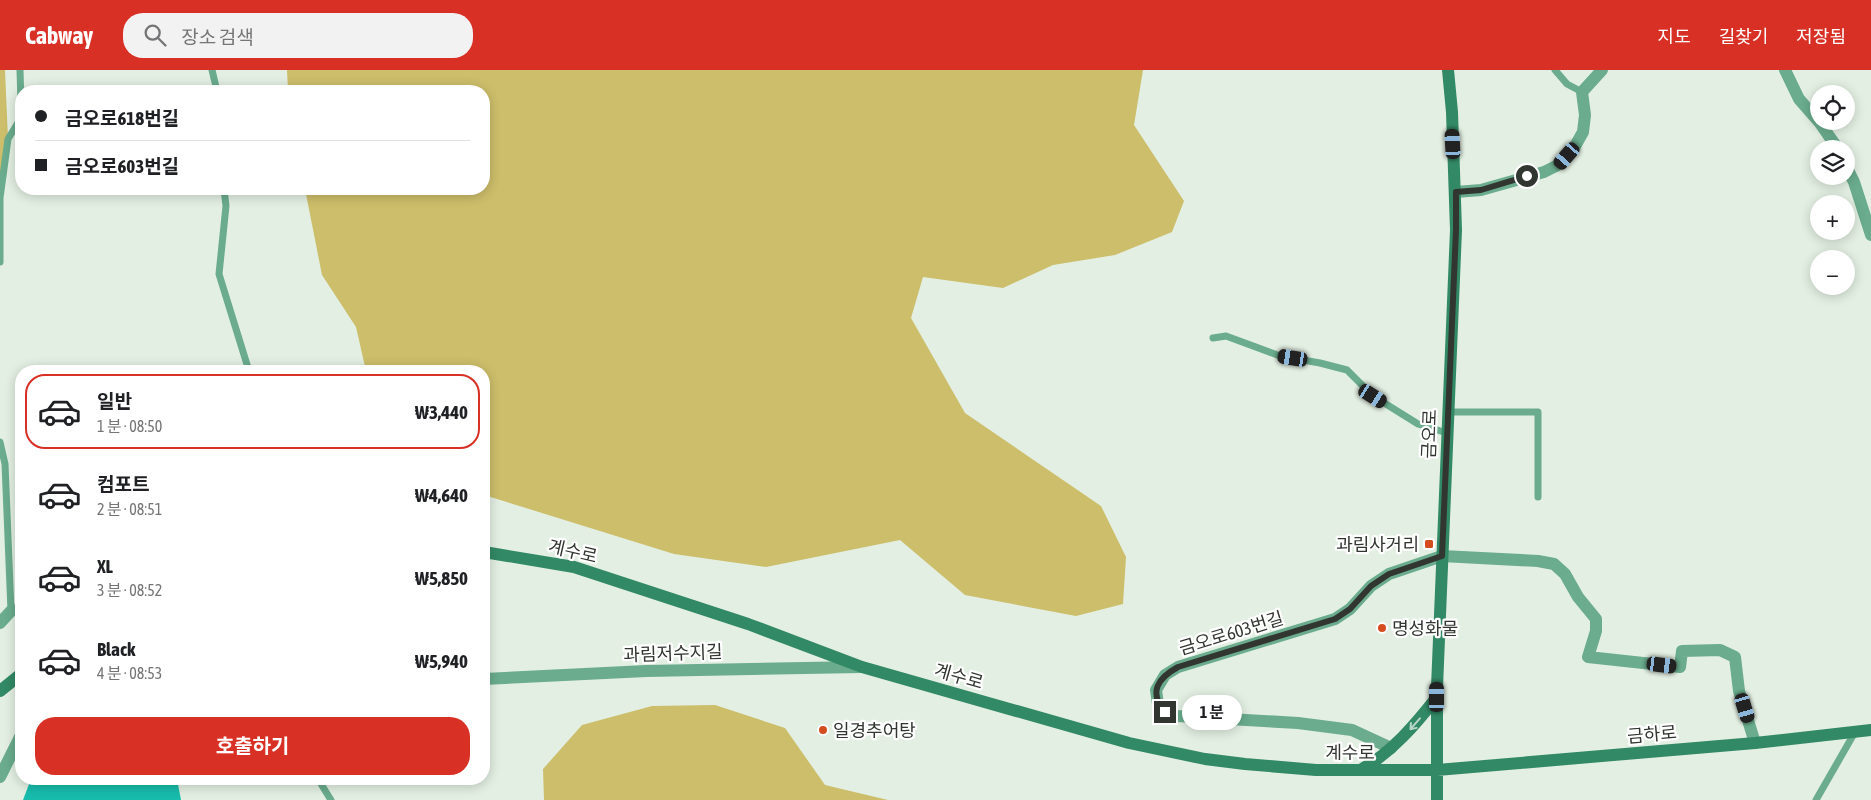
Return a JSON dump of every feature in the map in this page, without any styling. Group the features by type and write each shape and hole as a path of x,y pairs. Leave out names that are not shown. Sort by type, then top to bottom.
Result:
{"main road":[{"name":"금오로","path":"1437,800 1437,697 1447,412 1456,230 1452,112 1448,70"},
{"name":"계수로","path":"490,553 574,567 748,624 862,667 1129,743 1244,764 1316,770 1436,770"},
{"path":"0,691 15,679"},
{"path":"1360,770 1376,761 1409,731 1437,697"},
{"name":"금하로","path":"1436,770 1755,743 1871,730"}],"street":[{"path":"1456,192 1481,190 1544,172 1560,164 1574,148 1583,132 1585,115 1582,92 1602,70"},
{"path":"1785,70 1799,99 1832,140"},
{"path":"1855,185 1871,234"},
{"path":"1442,556 1538,560 1554,564 1565,574 1578,597 1596,619 1596,631 1588,657 1680,667 1682,651 1720,650 1735,657 1739,691 1755,743"},
{"name":"금오로603번길","path":"1391,748 1352,730 1298,723 1178,716 1165,712 1158,704 1156,690 1165,675 1178,667 1335,619 1350,609 1371,586 1389,574 1442,556"},
{"path":"0,623 15,609"},
{"name":"과림저수지길","path":"490,679 646,671 862,667"},
{"path":"0,777 15,747"}],"lane":[{"path":"20,70 20,85"},
{"path":"212,70 216,85"},
{"path":"1555,70 1566,84 1582,92"},
{"path":"0,262 0,198 8,139 15,128"},
{"path":"225,195 226,206 218,274 247,365"},
{"path":"1214,338 1226,336 1280,356 1347,370 1373,396 1403,415 1418,424 1447,433"},
{"path":"1447,412 1538,412 1538,497"},
{"path":"0,442 5,464 15,595"},
{"path":"1816,800 1855,732"},
{"path":"322,785 331,800"}],"shaded area":[{"path":"0,70 5,70 8,139 0,182"},
{"path":"287,70 1143,70 1134,125 1184,201 1172,232 1115,255 1053,265 1003,288 923,277 911,318 965,413 1101,506 1126,557 1123,604 1076,616 965,595 900,540 766,567 674,554 490,497 490,365 365,365 356,327 322,275 306,195 490,195 490,85 288,85"},
{"path":"715,705 785,728 825,785 888,800 544,800 543,769 582,725 652,706"}],"water":[{"path":"29,785 178,785 181,800 23,800"}],"place":[{"name":"과림사거리","path":"1429,544"},
{"name":"명성화물","path":"1382,628"},
{"name":"일경추어탕","path":"823,730"}],"route":[{"path":"1165,712 1158,704 1156,690 1165,675 1178,667 1335,619 1350,609 1371,586 1389,574 1442,556 1456,192 1481,190 1527,176"}]}
